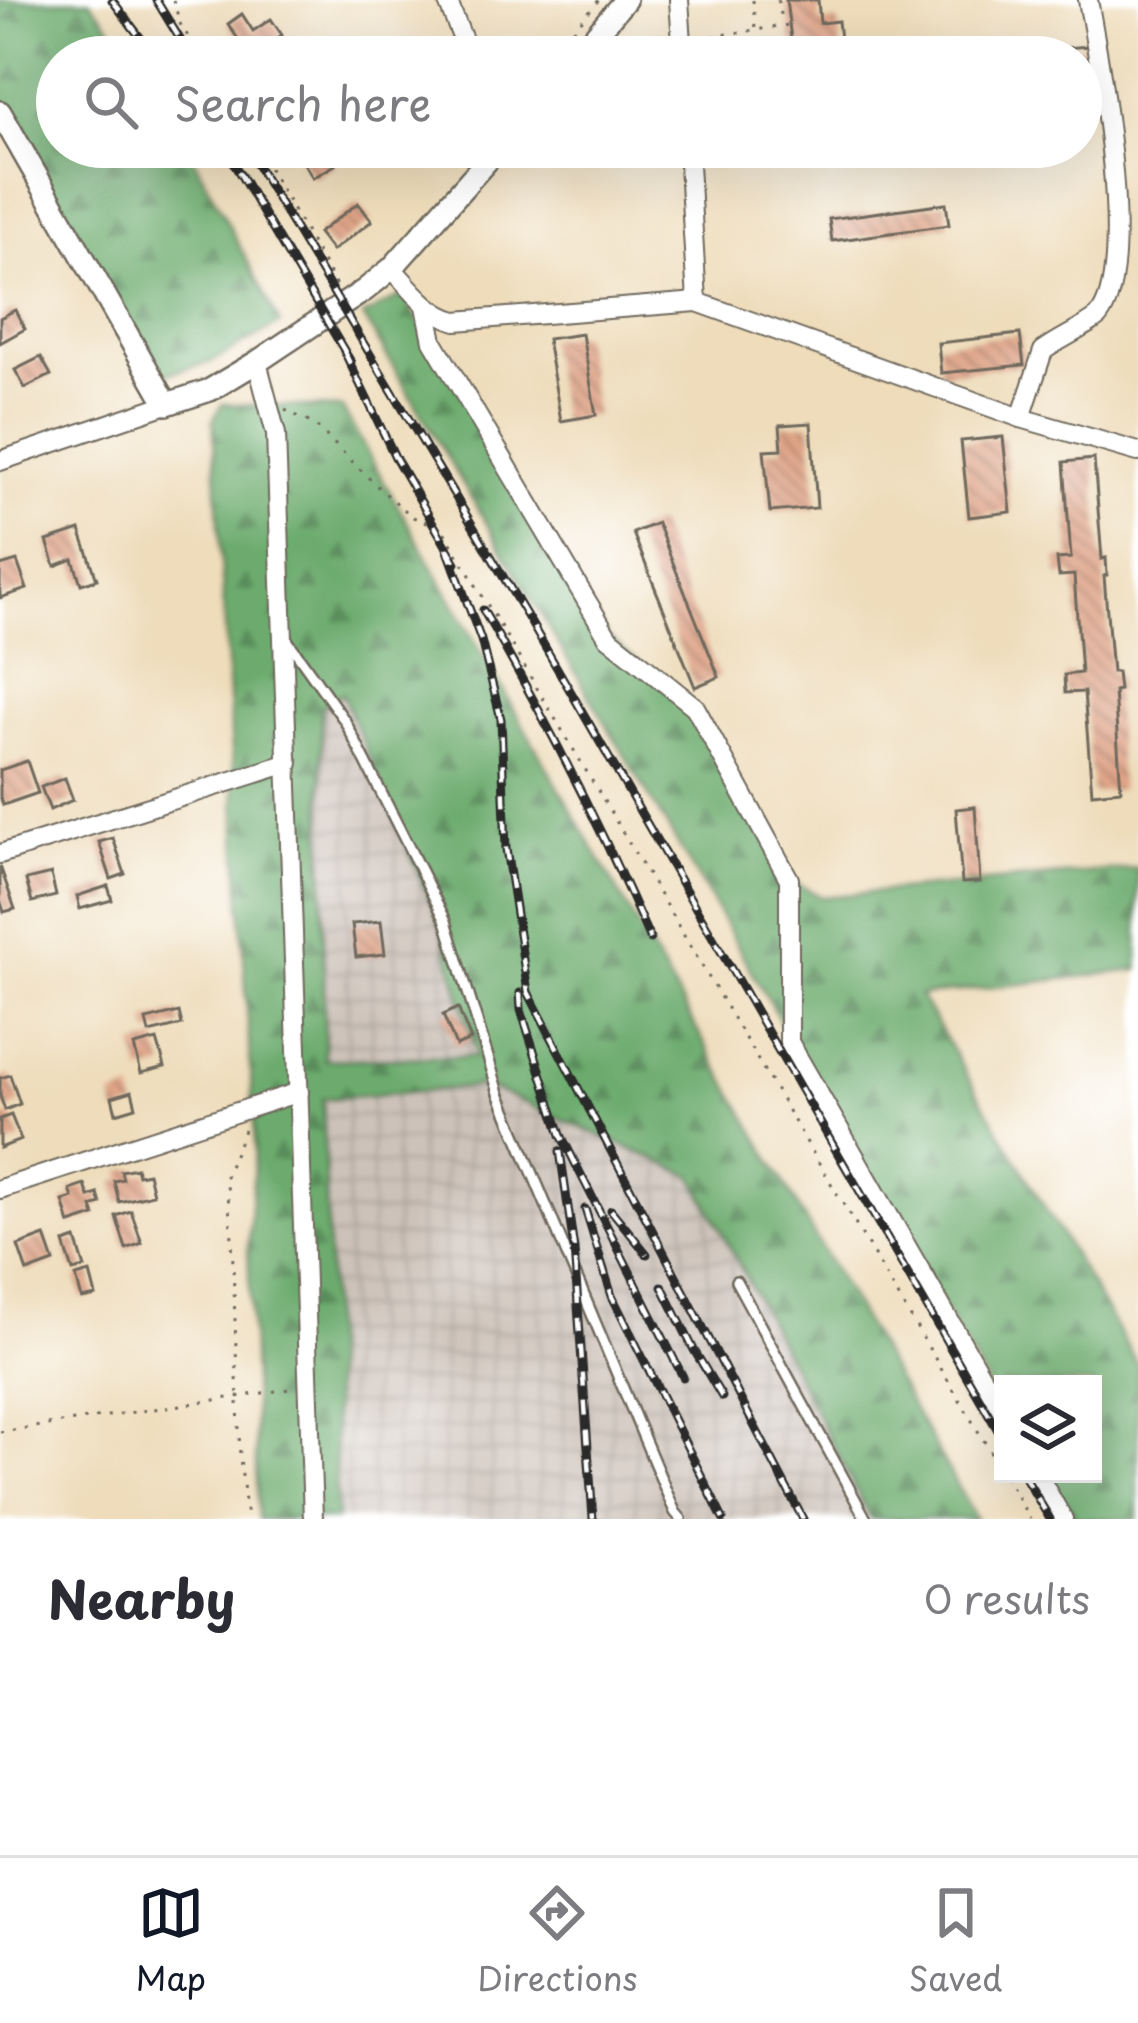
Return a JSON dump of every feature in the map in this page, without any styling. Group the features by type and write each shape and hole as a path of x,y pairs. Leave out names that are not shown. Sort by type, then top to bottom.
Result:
{"street":[{"path":"447,0 462,36"},
{"path":"595,36 625,0"},
{"path":"679,0 681,36"},
{"path":"1088,0 1095,36"},
{"path":"1021,418 1043,351 1101,315 1119,277 1123,237 1117,150 1102,72"},
{"path":"0,112 167,404"},
{"path":"0,461 209,390 257,362 392,268 480,168"},
{"path":"689,168 698,302"},
{"path":"392,268 426,306 456,321 698,302 1021,418 1138,452"},
{"path":"426,306 433,341 608,637 695,707 789,880 789,1042 994,1398"},
{"path":"257,362 276,434 313,1519"},
{"path":"0,854 289,763"},
{"path":"0,1189 299,1092"},
{"path":"1042,1483 1063,1519"}],"lane":[{"path":"285,637 345,721 446,921 499,1093 681,1519"},
{"path":"736,1281 866,1519"}],"path":[{"path":"173,0 188,36"},
{"path":"567,36 599,0"},
{"path":"753,0 756,30"},
{"path":"778,0 781,26"},
{"path":"733,36 789,25"},
{"path":"269,168 338,290"},
{"path":"268,401 315,425 413,518 442,528 994,1458"},
{"path":"241,1111 244,1130 226,1174 247,1519"},
{"path":"0,1432 309,1387"},
{"path":"1009,1483 1030,1519"}],"shaded area":[{"path":"342,692 440,924 479,1056 325,1061 321,707"},
{"path":"486,1086 693,1176 871,1519 337,1519 323,1099"}],"green space":[{"path":"0,0 90,0 118,36 36,36 36,168 199,168 280,324 211,362 152,378 0,112"},
{"path":"403,295 608,637 695,707 790,880 822,897 1138,868 1138,970 920,996 1138,1365 1138,1519 1064,1519 1043,1483 1102,1483 1102,1375 994,1375 994,1396 715,907 363,316"},
{"path":"222,404 342,408 976,1519 871,1519 693,1176 486,1086 323,1099 337,1519 258,1519 248,1248 255,1149 213,420","holes":["342,693 440,924 477,1056 325,1060 321,707"]}],"building":[{"path":"786,0 818,0 820,23 838,21 840,36 791,36"},
{"path":"242,14 253,31 271,19 282,35 236,36 228,24"},
{"path":"307,168 330,168 313,178"},
{"path":"358,203 372,221 332,251 318,233"},
{"path":"946,203 949,225 832,241 829,219"},
{"path":"15,310 25,329 0,343 0,318"},
{"path":"582,334 596,415 561,421 547,339"},
{"path":"1020,334 1024,365 941,373 938,343"},
{"path":"41,357 51,375 25,388 15,370"},
{"path":"811,423 817,508 770,512 764,450 782,449 780,425"},
{"path":"1003,437 1011,512 969,517 961,441"},
{"path":"1094,459 1102,559 1106,558 1112,672 1117,672 1119,690 1114,691 1121,790 1092,793 1084,692 1065,693 1064,675 1081,673 1074,575 1059,576 1057,559 1071,558 1064,462"},
{"path":"657,523 719,677 695,687 633,533"},
{"path":"80,530 97,579 81,584 73,559 55,566 47,541"},
{"path":"17,561 27,589 0,598 0,566"},
{"path":"27,761 38,793 3,805 0,770"},
{"path":"65,778 73,800 50,810 41,787"},
{"path":"975,807 980,882 962,883 956,809"},
{"path":"113,838 125,874 111,879 99,842"},
{"path":"0,866 15,909 4,912 0,900"},
{"path":"51,874 56,896 32,902 26,880"},
{"path":"108,886 112,900 80,909 77,896"},
{"path":"381,921 385,954 356,957 352,924"},
{"path":"458,1008 471,1040 456,1046 443,1015"},
{"path":"179,1012 182,1025 149,1033 146,1020"},
{"path":"157,1040 165,1067 141,1073 134,1046"},
{"path":"10,1075 20,1104 5,1110 0,1078"},
{"path":"132,1091 136,1107 116,1113 112,1097"},
{"path":"11,1115 21,1140 0,1148 0,1119"},
{"path":"136,1168 138,1175 148,1173 153,1194 119,1202 114,1181 123,1179 121,1171"},
{"path":"85,1185 89,1197 98,1194 101,1204 92,1207 95,1216 70,1224 63,1201 73,1198 70,1190"},
{"path":"131,1211 142,1243 126,1249 116,1216"},
{"path":"45,1236 54,1262 27,1272 18,1246"},
{"path":"76,1239 85,1268 73,1271 64,1243"},
{"path":"90,1273 96,1296 82,1299 76,1277"}],"railway":[{"path":"112,0 139,36"},
{"path":"156,0 178,36"},
{"path":"236,168 351,362"},
{"path":"259,168 531,623 994,1423"},
{"path":"344,351 395,457 456,563"},
{"path":"447,548 481,640 501,719 506,849 528,992 803,1519"},
{"path":"483,610 571,772 650,939"},
{"path":"520,993 521,1010 561,1135 683,1377"},
{"path":"560,1151 574,1249 593,1519"},
{"path":"585,1209 612,1296 723,1519"},
{"path":"611,1210 647,1254"},
{"path":"662,1286 722,1397"},
{"path":"1028,1483 1050,1519"}]}
